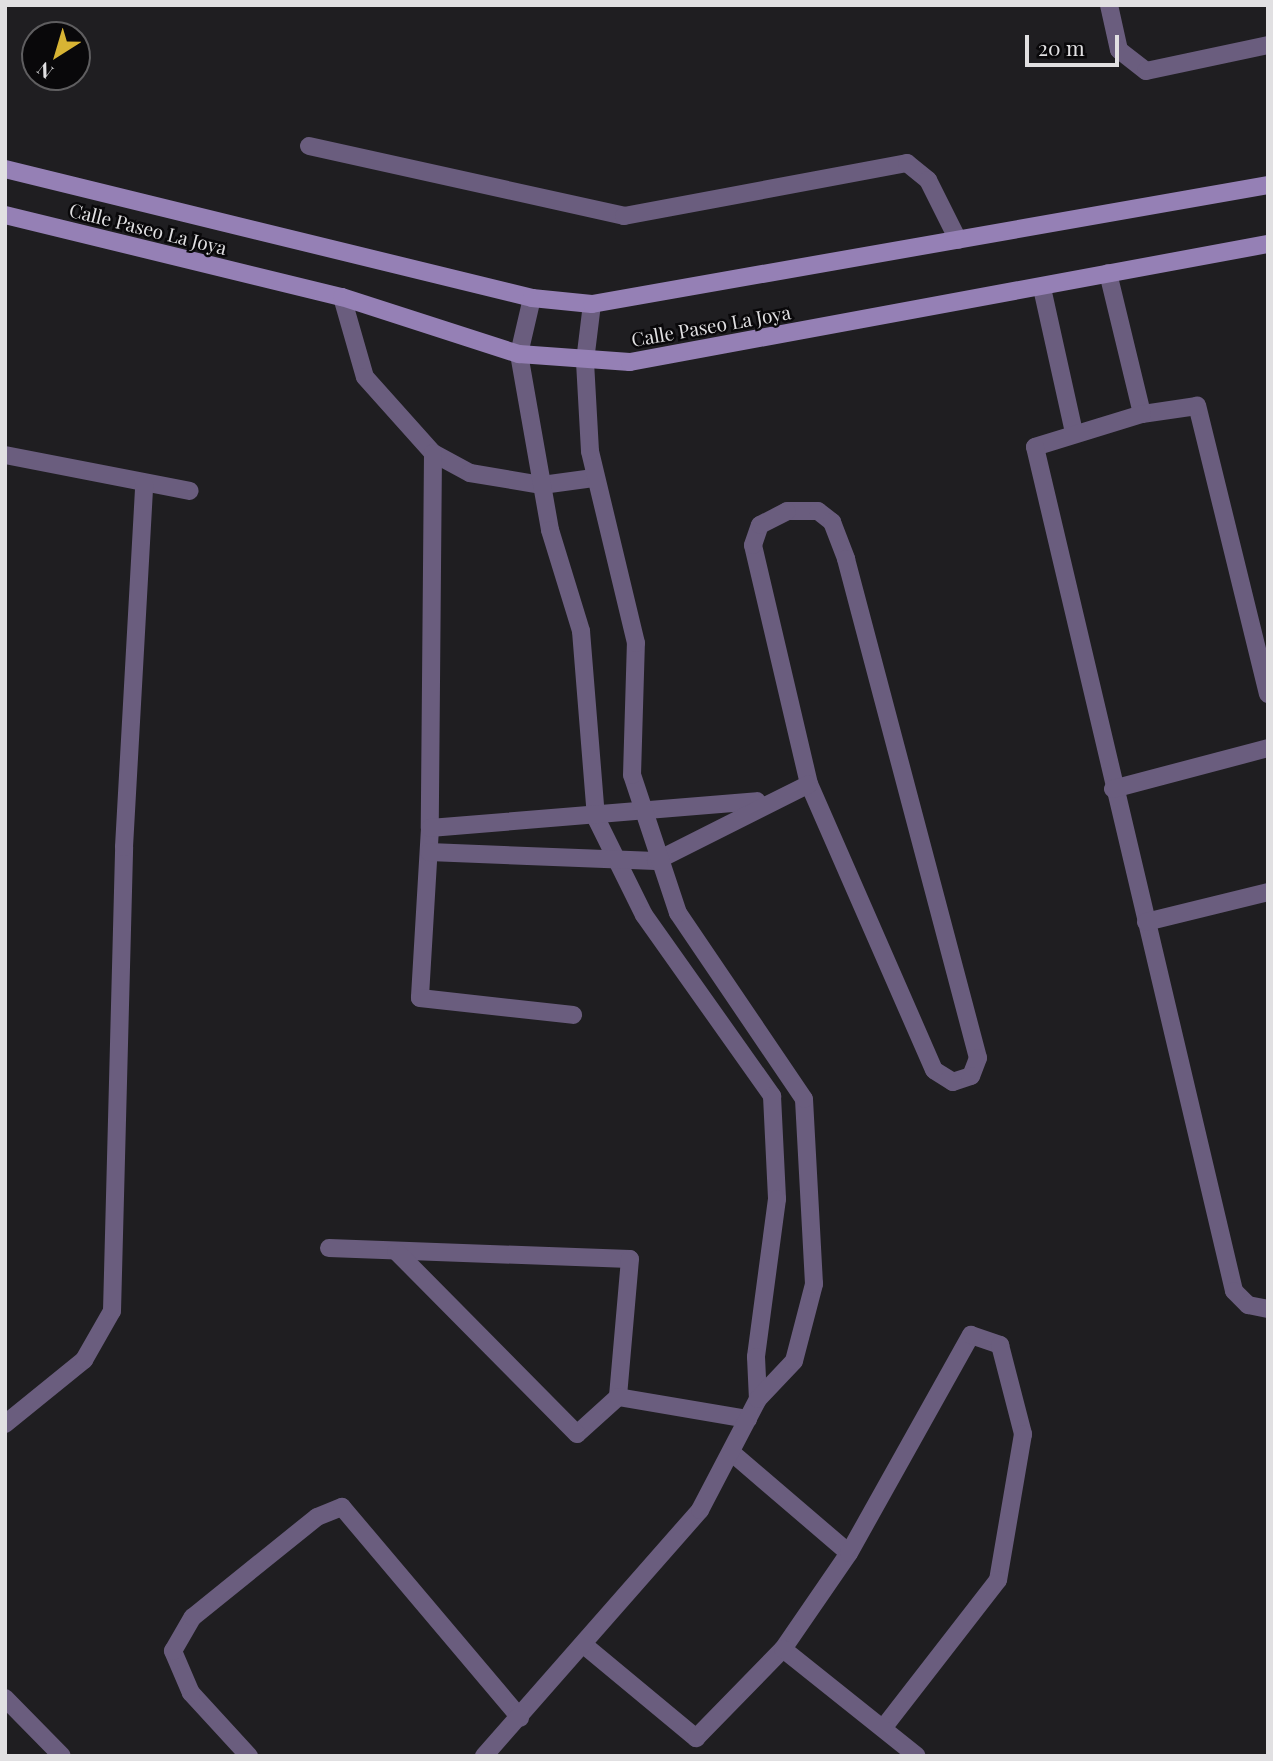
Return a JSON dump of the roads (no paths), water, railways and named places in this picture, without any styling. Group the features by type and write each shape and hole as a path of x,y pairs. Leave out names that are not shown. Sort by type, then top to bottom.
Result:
{"main road":[{"name":"Calle Paseo La Joya","path":"5,170 532,298 592,304 1268,185"},
{"name":"Calle Paseo La Joya","path":"5,215 342,297 519,354 585,361 630,362 1042,288 1108,273 1268,244"}],"street":[{"path":"1109,5 1119,50 1146,71 1268,46"},
{"path":"309,146 624,216 907,163 928,180 958,240"},
{"path":"1108,273 1142,414"},
{"path":"1042,288 1074,432"},
{"path":"342,297 365,377 433,453 470,473 542,485 594,478"},
{"path":"532,298 519,354 542,485 581,631 596,818 644,915 772,1097 777,1199 756,1357 758,1399"},
{"path":"484,1756 700,1510 758,1399 794,1361 814,1284 804,1099 678,913 656,861 646,814 632,775 636,643 594,478 585,361 592,304"},
{"path":"1268,694 1203,412 1188,403 1043,442 1033,455 1234,1291 1248,1305 1268,1309"},
{"path":"433,453 430,828 421,998 573,1014"},
{"path":"5,455 144,485 190,491"},
{"path":"8,1415 84,1360 112,1311 124,848 144,485"},
{"path":"787,511 818,511 832,522 846,559 978,1058 971,1076 953,1082 934,1070 809,785 753,545 760,525 787,511"},
{"path":"1113,789 1268,748"},
{"path":"429,852 618,862 656,861 768,800 809,785"},
{"path":"430,828 646,814 768,800"},
{"path":"1146,922 1268,892"},
{"path":"772,1097 804,1099"},
{"path":"329,1248 630,1259 618,1397 577,1434 397,1251"},
{"path":"584,1645 696,1738 783,1649 849,1553 971,1335 1000,1345 1023,1434 998,1580 883,1728"},
{"path":"618,1397 748,1419"},
{"path":"731,1452 849,1553"},
{"path":"249,1756 191,1693 173,1651 193,1618 317,1517 342,1507 520,1718"},
{"path":"783,1649 917,1756"},
{"path":"5,1698 62,1756"}]}
